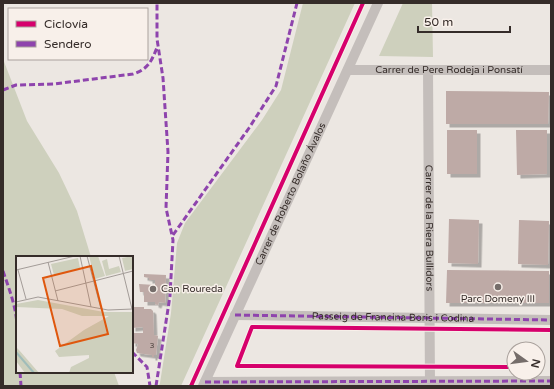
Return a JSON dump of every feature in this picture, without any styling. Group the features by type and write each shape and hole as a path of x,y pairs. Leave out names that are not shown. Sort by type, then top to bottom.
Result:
{"street":[{"name":"Carrer de Roberto Bolaño Ávalos","path":"204,384 378,3"},
{"name":"Carrer de Pere Rodeja i Ponsatí","path":"348,70 551,70"},
{"name":"Carrer de la Riera Bullidors","path":"428,70 430,184 430,384"},
{"name":"Passeig de Francina Boris i Codina","path":"235,315 551,320"},
{"path":"204,384 430,384 551,381"}],"green space":[{"path":"303,3 355,3 181,386 159,386 171,313 177,243 185,223 262,120 281,90"},
{"path":"403,3 432,3 433,57 379,56"},
{"path":"3,59 27,121 59,173 77,211 91,256 16,256 16,373 114,373 119,386 3,386"}],"building":[{"path":"446,91 549,92 548,124 446,124"},
{"path":"447,130 477,130 477,174 447,174"},
{"path":"516,130 547,130 547,174 517,175"},
{"name":"Parc Domeny III","path":"449,219 479,220 478,264 448,263"},
{"name":"Parc Domeny III","path":"519,220 549,221 548,265 518,264"},
{"name":"Parc Domeny III","path":"447,270 549,271 549,303 446,303"},
{"name":"Can Roureda","path":"144,274 166,275 165,303 159,302 158,305 155,304 155,302 144,302 144,292 140,292 139,284 155,285 155,280 149,280 149,278 144,277"},
{"path":"133,307 144,307 144,309 151,309 153,311 154,335 158,336 156,355 154,355 154,357 152,357 152,355 137,353 136,350 138,344 133,343 133,333 143,333 143,327 133,328"}],"marked path":[{"path":"156,386 170,296 173,240 166,208 168,152 163,78 157,39 157,3"},
{"path":"173,235 249,128 276,86 297,3"},
{"path":"3,90 16,85 54,84 133,74 146,67 154,55 158,45"},
{"path":"3,271 14,304 16,318"},
{"path":"235,315 551,320"},
{"path":"133,353 147,367 150,386"},
{"path":"20,373 21,386"},
{"path":"205,382 551,381"}],"cycle path":[{"path":"191,386 363,3"},
{"path":"506,367 237,366 252,327 551,330"}],"place":[{"name":"Parc Domeny III","path":"498,287"},
{"name":"Can Roureda","path":"153,289"}]}
